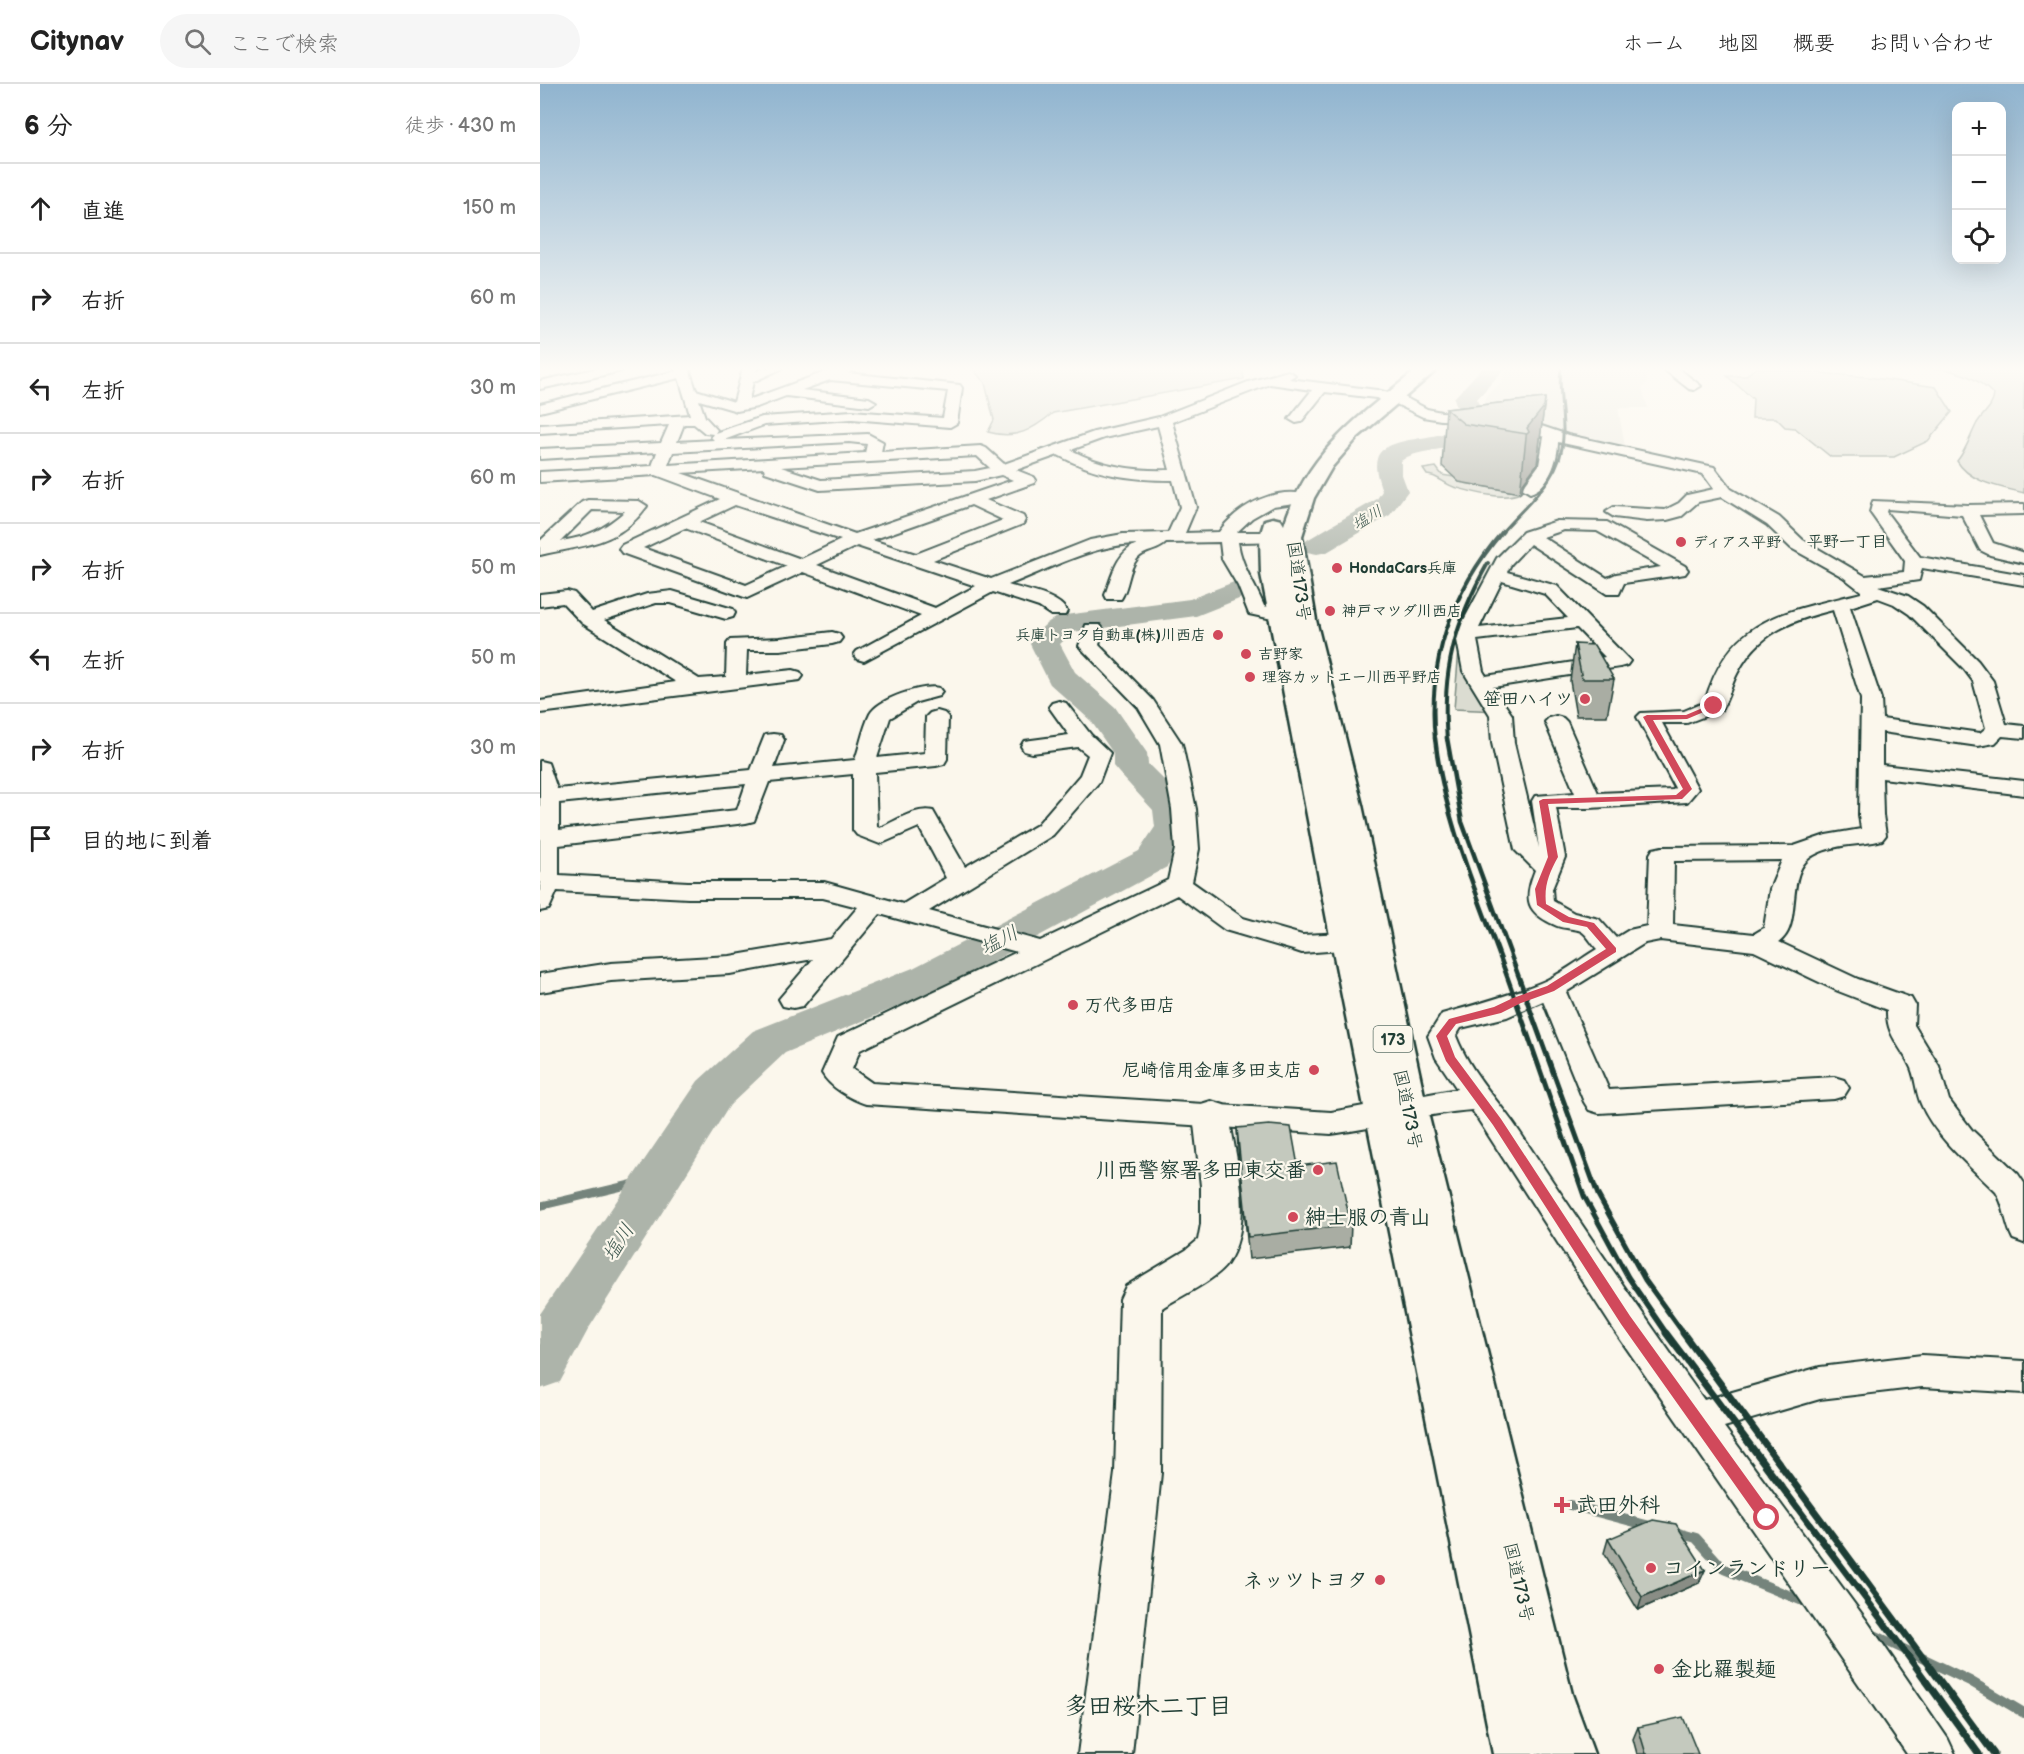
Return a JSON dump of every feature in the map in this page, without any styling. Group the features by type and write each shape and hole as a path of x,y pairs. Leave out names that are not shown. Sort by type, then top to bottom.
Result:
{"highway":[{"name":"国道173号","path":"1340,446 1291,499 1281,536 1293,618 1347,805 1361,941 1397,1112 1458,1465 1521,1754"},
{"name":"国道173号","path":"1397,1112 1545,1694 1566,1754"}],"street":[{"path":"543,457 678,446"},
{"path":"872,457 874,446"},
{"path":"757,464 820,485 975,476 1002,470 1071,446"},
{"path":"1171,446 1188,507 1174,537"},
{"path":"1530,488 1548,467 1551,459 1551,446"},
{"path":"1597,446 1708,470 1725,492 1773,521 1797,544 1865,585 1901,600 1916,610 1983,681 1997,729"},
{"path":"658,470 668,447"},
{"path":"1060,450 1102,471 1143,476 1179,476"},
{"path":"540,477 981,451 1002,470 1028,480 856,540 747,592 726,605 726,614 737,644 736,682"},
{"path":"658,470 734,499 1046,603 1058,611"},
{"path":"1614,512 1672,516 1684,509 1693,498 1725,492"},
{"path":"734,499 628,549 747,592"},
{"path":"1291,499 1259,507 1229,530 1227,543 1231,559 1247,586 1256,610 1293,618"},
{"path":"916,560 1017,520 971,500"},
{"path":"1865,585 1913,576 1914,561 1878,512 1880,504 1968,510 2024,509"},
{"path":"588,505 639,506 614,531 596,540 541,549 588,505"},
{"path":"1968,510 1986,546 2024,558"},
{"path":"684,522 937,615"},
{"path":"1529,536 1613,590 1616,579 1679,570 1601,526 1563,525 1529,536 1503,562 1466,635 1473,671 1501,715 1503,743 1527,850 1546,868"},
{"path":"1114,595 1130,554 1139,548 1177,542 1227,543 1281,536"},
{"path":"864,655 991,585 1096,544 1123,539 1174,537 1227,543"},
{"path":"1914,561 2024,580"},
{"path":"1480,683 1620,661 1551,590 1496,574"},
{"path":"1612,950 1590,925 1566,920 1541,905 1540,889 1546,868 1553,857 1543,801 1679,797 1687,789 1647,717 1687,717 1714,706 1717,693 1731,663 1770,625 1814,610 1870,596 1865,585"},
{"path":"540,600 567,597 590,619 695,686"},
{"path":"590,619 654,598 672,597 726,614"},
{"path":"1660,932 1662,855 1800,853 1835,841 1874,835 1871,815 1871,699 1840,604"},
{"path":"1466,635 1582,622"},
{"path":"1093,629 1089,646 1146,704 1171,744 1184,809 1187,849 1179,884"},
{"path":"737,644 780,644 832,638"},
{"path":"540,707 695,686 793,676"},
{"path":"932,692 910,697 880,715 864,766 865,830 880,837 925,816 960,881"},
{"path":"906,913 1045,830 1091,777 1099,753 1083,740 1059,707"},
{"path":"548,797 936,759 937,717"},
{"path":"1557,722 1590,801"},
{"path":"1871,724 1978,740 1987,738 1997,729 2024,732"},
{"path":"547,838 746,816 773,740"},
{"path":"1032,746 1083,740"},
{"path":"540,768 548,797 542,889 824,890 1042,950"},
{"path":"1871,770 2024,788"},
{"path":"1759,943 1776,932 1780,900 1791,864 1800,853"},
{"path":"1179,884 1234,924 1302,944 1361,941"},
{"path":"1179,884 848,1044 836,1073 866,1093 1331,1123 1397,1112 1444,1101 1481,1100"},
{"path":"793,999 875,904"},
{"path":"1932,1754 1852,1636 1626,1320 1481,1100 1450,1058 1442,1036 1452,1021 1497,1010 1517,1000 1551,989 1638,936 1660,932 1759,943 1848,985 1901,1005 1900,1024 1925,1066 1935,1103 1961,1138 2007,1183 2016,1197 2024,1230"},
{"path":"540,983 611,972 730,965 839,946"},
{"path":"1551,989 1599,1102 1834,1088"},
{"path":"1105,1754 1138,1473 1141,1299 1211,1255 1219,1237 1222,1216 1211,1115"},
{"path":"1696,1419 1820,1383 1922,1371 2024,1377"}],"shaded area":[{"path":"1605,446 1625,446 1620,450"},
{"path":"1817,446 1918,446 1894,457 1831,457"},
{"path":"2024,446 2024,493 1996,486 1970,474 1957,461 1966,447"},
{"path":"1436,467 1442,475 1454,477 1459,482 1520,493 1496,496 1454,487 1434,476 1427,475 1423,469"},
{"path":"1460,637 1498,711 1454,709"}],"building":[{"path":"1575,644 1594,645 1614,679 1582,679"},
{"name":"紳士服の青山","path":"1269,1125 1291,1127 1298,1166 1337,1161 1351,1225 1248,1237 1237,1128"},
{"name":"コインランドリー","path":"1653,1520 1676,1524 1705,1570 1642,1597 1608,1539"},
{"path":"1683,1717 1698,1754 1646,1754 1638,1727"}],"waterway":[{"name":"塩川","path":"1317,546 1387,504 1395,491 1389,472 1389,458 1398,452 1420,446"},
{"name":"塩川","path":"540,1364 570,1312 714,1093 769,1042 928,978 1153,859 1174,827 1171,808 1131,766 1130,753 1103,714 1061,677 1045,644 1053,632 1065,624 1196,607 1239,589"},
{"path":"540,1206 658,1178"},
{"path":"1570,1505 1650,1526"},
{"path":"1675,1532 1696,1538 1724,1569 1808,1603"},
{"path":"1870,1633 1970,1681 2024,1713"}],"railway":[{"path":"1502,532 1542,489 1557,465 1562,446"},
{"path":"1435,740 1435,682 1447,628 1470,578 1503,531"},
{"path":"1447,740 1446,692 1453,648 1467,606 1488,563"},
{"path":"1435,738 1440,772 1457,839 1516,1002"},
{"path":"1447,738 1462,822 1528,1002"},
{"path":"1516,1001 1584,1196 1628,1277 1667,1334"},
{"path":"1527,1001 1598,1195 1645,1280 1684,1334"},
{"path":"1666,1333 1884,1623 1979,1754"},
{"path":"1683,1333 1994,1754"}],"place":[{"name":"ディアス平野","path":"1681,542"},
{"name":"HondaCars兵庫","path":"1337,568"},
{"name":"神戸マツダ川西店","path":"1330,611"},
{"name":"兵庫トヨタ自動車(株)川西店","path":"1218,635"},
{"name":"吉野家","path":"1246,654"},
{"name":"理容カットエー川西平野店","path":"1250,677"},
{"name":"笹田ハイツ","path":"1585,699"},
{"name":"万代多田店","path":"1073,1005"},
{"name":"尼崎信用金庫多田支店","path":"1314,1070"},
{"name":"川西警察署多田東交番","path":"1318,1170"},
{"name":"紳士服の青山","path":"1293,1217"},
{"name":"武田外科","path":"1562,1505"},
{"name":"コインランドリー","path":"1651,1568"},
{"name":"ネッツトヨタ","path":"1380,1580"},
{"name":"金比羅製麺","path":"1659,1669"}],"district":[{"name":"平野一丁目","path":"1847,541"},
{"name":"多田桜木二丁目","path":"1148,1706"}],"route":[{"path":"1714,706 1687,717 1647,717 1687,789 1679,797 1543,801 1553,857 1546,868 1540,889 1541,905 1566,920 1590,925 1612,950 1551,989 1517,1000 1497,1010 1452,1021 1442,1036 1450,1058 1497,1122 1626,1320 1767,1518"}]}
